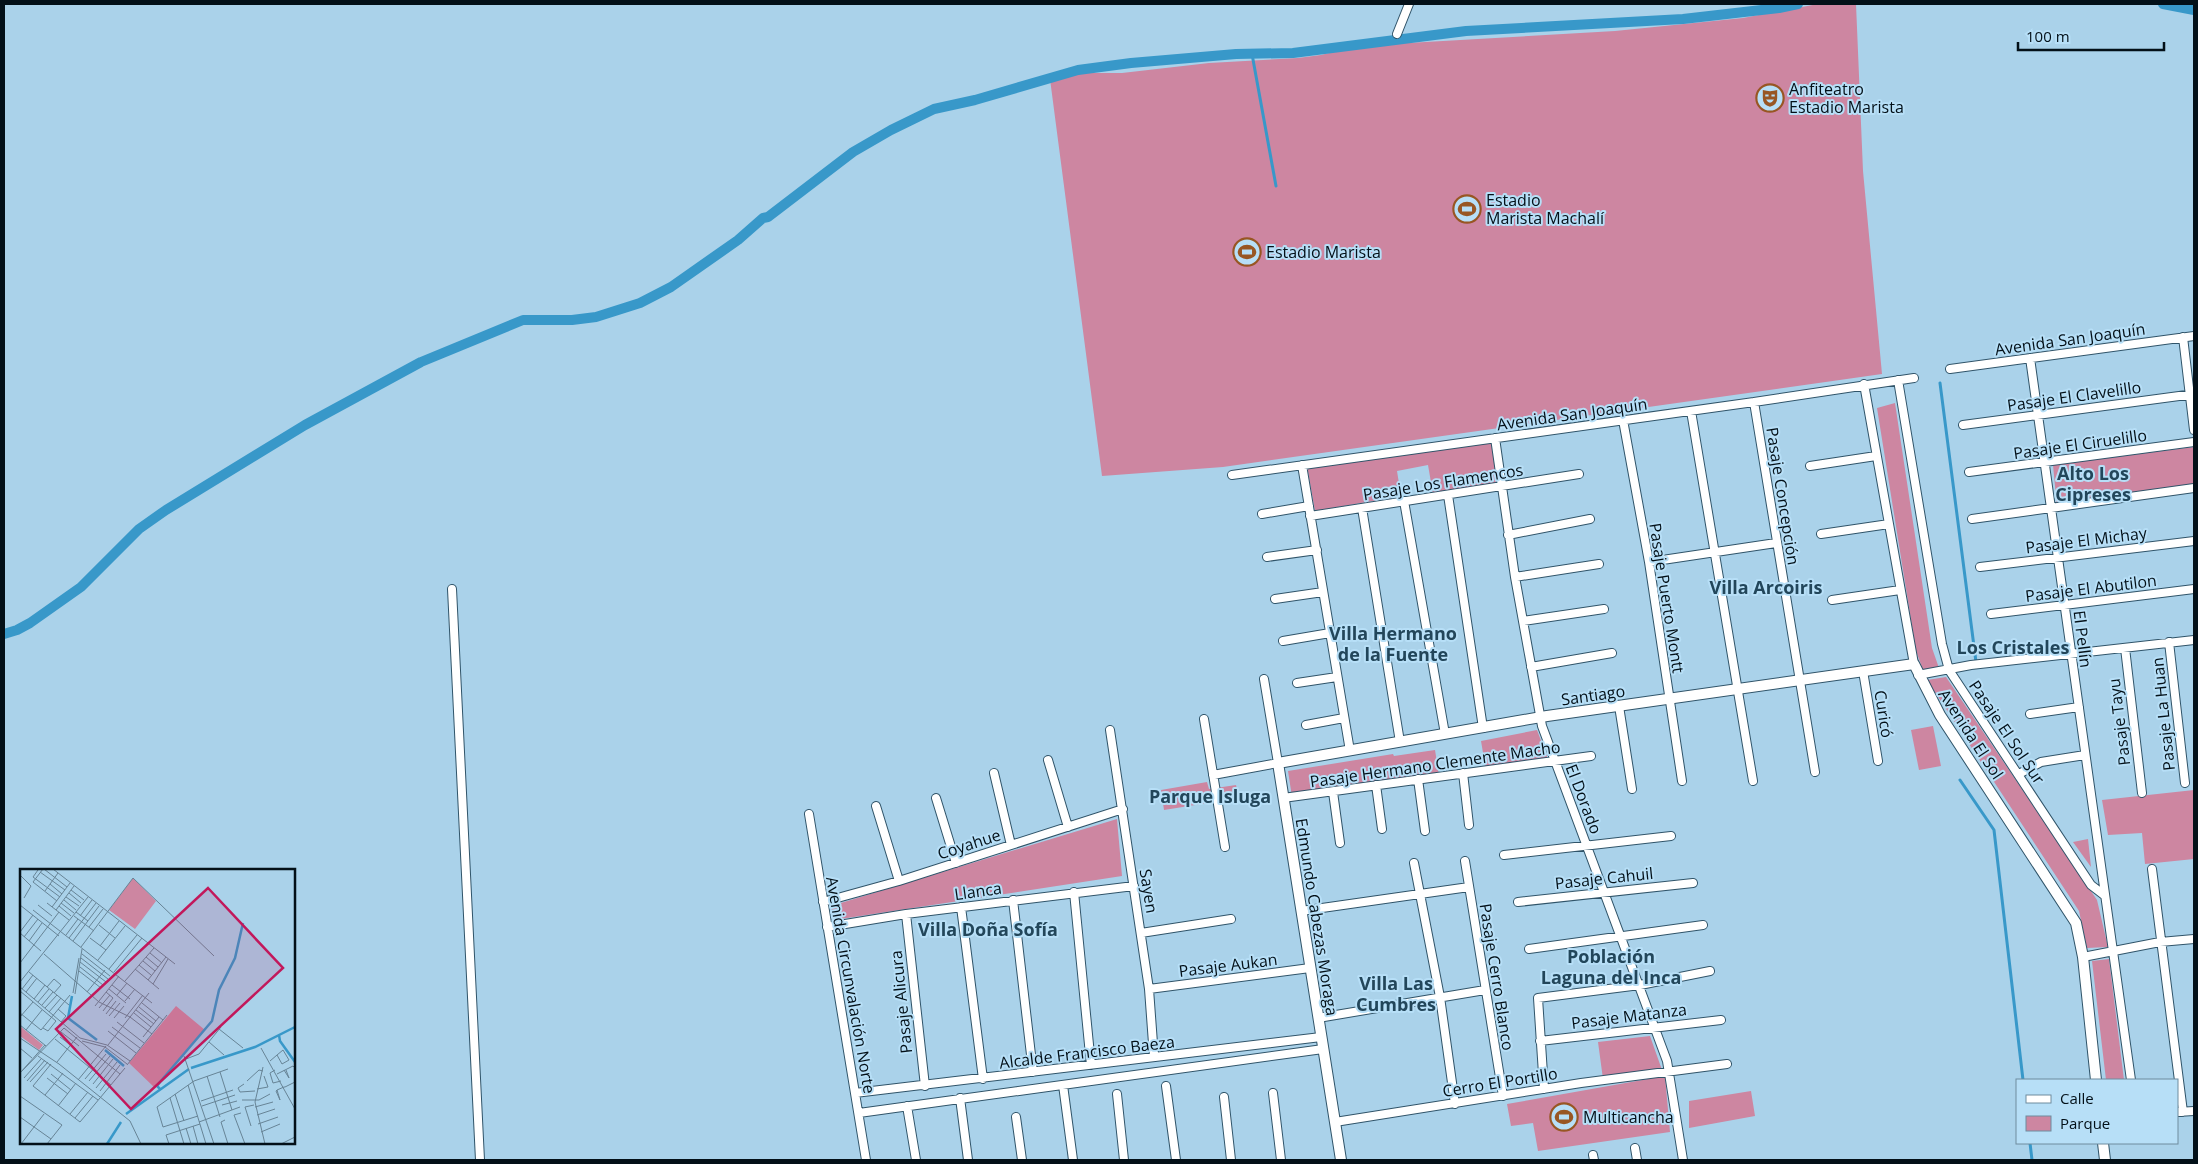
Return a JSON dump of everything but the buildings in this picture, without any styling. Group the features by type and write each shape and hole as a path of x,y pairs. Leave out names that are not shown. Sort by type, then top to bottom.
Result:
{"street":[{"path":"1397,34 1410,4"},
{"name":"Avenida San Joaquín","path":"1950,369 2194,336"},
{"path":"2183,337 2192,394 2194,430"},
{"name":"El Pellín","path":"2030,358 2040,414 2104,894"},
{"name":"Avenida San Joaquín","path":"1232,475 1914,378"},
{"name":"Pasaje El Sol Sur","path":"1898,380 1942,644 1949,670 2091,885 2104,894"},
{"name":"Avenida El Sol","path":"1864,384 1914,664 1918,675 1949,729 2071,914 2079,930 2096,1079"},
{"name":"Pasaje El Clavelillo","path":"1963,424 2192,394"},
{"name":"Pasaje Concepción","path":"1754,402 1815,772"},
{"path":"1691,411 1736,689 1753,781"},
{"name":"Pasaje Puerto Montt","path":"1623,420 1648,562 1682,781"},
{"name":"El Dorado","path":"1495,438 1514,577 1541,718 1555,762 1656,1026 1670,1071 1683,1160"},
{"name":"Pasaje El Ciruelillo","path":"1969,472 2194,442"},
{"path":"1810,466 1876,456"},
{"path":"1302,465 1350,751"},
{"name":"Pasaje Los Flamencos","path":"1310,516 1579,474"},
{"path":"1972,519 2194,488"},
{"path":"1448,495 1483,728"},
{"path":"1404,501 1445,734"},
{"path":"1262,514 1309,506"},
{"path":"1362,508 1400,742"},
{"path":"1508,535 1590,519"},
{"path":"1821,534 1889,524"},
{"name":"Pasaje El Michay","path":"1980,567 2194,541"},
{"path":"1648,562 1776,544"},
{"path":"1267,557 1317,550"},
{"path":"1514,577 1599,564"},
{"path":"452,588 480,1160"},
{"name":"Pasaje El Abutilon","path":"1991,614 2194,588"},
{"path":"1832,600 1900,590"},
{"path":"1275,599 1323,592"},
{"path":"1523,621 1604,609"},
{"path":"1283,641 1330,633"},
{"path":"1918,675 2194,640"},
{"name":"Pasaje La Huan","path":"2169,642 2185,783"},
{"name":"Pasaje Tayu","path":"2125,648 2142,793"},
{"path":"1531,668 1612,653"},
{"name":"Santiago","path":"1278,763 1618,706 1914,664"},
{"name":"Curicó","path":"1863,671 1878,761"},
{"path":"1297,683 1337,676"},
{"name":"Edmundo Cabezas Moraga","path":"1264,679 1341,1160"},
{"path":"1618,706 1632,789"},
{"path":"2030,714 2079,707"},
{"path":"1306,724 1344,718"},
{"path":"1204,719 1225,847"},
{"name":"Sayen","path":"1110,730 1149,988 1154,1057"},
{"path":"2019,774 2041,762 2085,755"},
{"name":"Pasaje Hermano Clemente Macho","path":"1283,798 1591,756"},
{"path":"1048,760 1068,827"},
{"path":"1213,775 1278,763"},
{"path":"994,773 1011,845"},
{"path":"1463,773 1469,824"},
{"path":"1418,779 1425,831"},
{"path":"1376,785 1382,829"},
{"path":"1333,792 1340,843"},
{"path":"936,798 956,863"},
{"path":"876,806 899,882"},
{"name":"Coyahue","path":"823,902 899,882 1122,809"},
{"name":"Avenida Circunvalación Norte","path":"809,814 866,1160"},
{"path":"1504,856 1671,836"},
{"path":"1414,862 1440,997 1455,1104"},
{"name":"Pasaje Cerro Blanco","path":"1465,862 1503,1096"},
{"path":"2152,869 2176,1079"},
{"name":"Pasaje Cahuil","path":"1518,902 1692,882"},
{"name":"Llanca","path":"827,927 906,914 1134,886"},
{"path":"1301,911 1469,887"},
{"path":"1074,892 1091,1065"},
{"path":"2104,894 2114,952 2131,1079"},
{"path":"1013,900 1033,1072"},
{"path":"961,907 983,1079"},
{"name":"Pasaje Alicura","path":"906,914 925,1086"},
{"path":"1141,933 1231,919"},
{"path":"1529,949 1703,926"},
{"path":"2083,957 2160,942 2194,939"},
{"name":"Pasaje Aukan","path":"1149,988 1310,968"},
{"path":"1544,1089 1538,998 1640,985 1710,971"},
{"path":"1318,1018 1485,990"},
{"name":"Pasaje Matanza","path":"1540,1041 1656,1026 1721,1020"},
{"name":"Alcalde Francisco Baeza","path":"855,1093 1321,1037"},
{"name":"Alcalde Francisco Baeza","path":"859,1113 1323,1049"},
{"name":"Cerro El Portillo","path":"1335,1122 1544,1089 1727,1064"},
{"path":"1062,1085 1073,1160"},
{"path":"1166,1086 1176,1160"},
{"path":"1273,1093 1281,1160"},
{"path":"1117,1094 1124,1160"},
{"path":"2178,1095 2180,1112 2194,1111"},
{"path":"1224,1097 1231,1160"},
{"path":"960,1098 968,1160"},
{"path":"907,1106 916,1160"},
{"path":"1016,1118 1022,1160"},
{"path":"2103,1144 2105,1160"},
{"path":"1635,1148 1637,1160"}],"green space":[{"name":"Estadio Marista Machalí","path":"1818,4 1856,4 1863,171 1882,374 1223,467 1102,476 1050,79 1078,73 1122,73 1209,63 1298,58 1321,55 1370,43 1408,43 1615,31 1743,18"},
{"path":"1895,403 1932,648 1939,668 1923,670 1916,651 1877,408"},
{"path":"1491,442 1497,483 1433,494 1428,465 1397,471 1401,496 1315,511 1307,466"},
{"path":"2194,447 2194,488 2057,507 2053,465"},
{"path":"1946,677 2097,900 2108,947 2087,948 2079,911 1927,680"},
{"path":"1933,726 1941,766 1919,770 1911,730"},
{"path":"1537,730 1549,762 1486,770 1481,741"},
{"path":"1435,750 1439,775 1292,797 1288,771 1393,754 1394,756"},
{"path":"1207,782 1209,789 1236,785 1239,798 1164,810 1161,790"},
{"path":"2194,790 2194,859 2145,864 2142,833 2108,835 2102,800"},
{"path":"1117,819 1122,876 834,920 831,906"},
{"path":"2088,839 2091,867 2073,842"},
{"path":"2109,959 2124,1079 2106,1079 2092,961"},
{"path":"1650,1036 1662,1070 1603,1079 1598,1042"},
{"path":"1665,1076 1670,1132 1538,1151 1533,1123 1511,1126 1507,1104"},
{"path":"1751,1091 1755,1116 1689,1128 1689,1101"}],"waterway":[{"path":"4,634 30,623 81,587 139,529 166,510 305,425 421,362 523,320 572,320 596,317 640,303 671,287 738,240 763,218 768,217 853,152 891,130 934,109 975,100 1078,70 1131,63 1236,54 1293,53 1466,31 1683,19 1779,8 1798,4"},
{"path":"2163,4 2194,10"},
{"path":"1252,54 1276,186"},
{"path":"1940,383 1976,662"},
{"path":"1960,780 1994,830 2023,1079"},
{"path":"2030,1144 2032,1160"}],"place":[{"name":"Anfiteatro Estadio Marista","path":"1770,98"},
{"name":"Estadio Marista Machalí","path":"1467,209"},
{"name":"Estadio Marista","path":"1247,252"},
{"name":"Multicancha","path":"1564,1117"}],"district":[{"name":"Alto Los Cipreses","path":"2093,483"},
{"name":"Villa Arcoiris","path":"1766,587"},
{"name":"Villa Hermano de la Fuente","path":"1393,643"},
{"name":"Los Cristales","path":"2013,647"},
{"name":"Parque Isluga","path":"1210,796"},
{"name":"Villa Doña Sofía","path":"988,929"},
{"name":"Población Laguna del Inca","path":"1611,966"},
{"name":"Villa Las Cumbres","path":"1396,993"}]}
